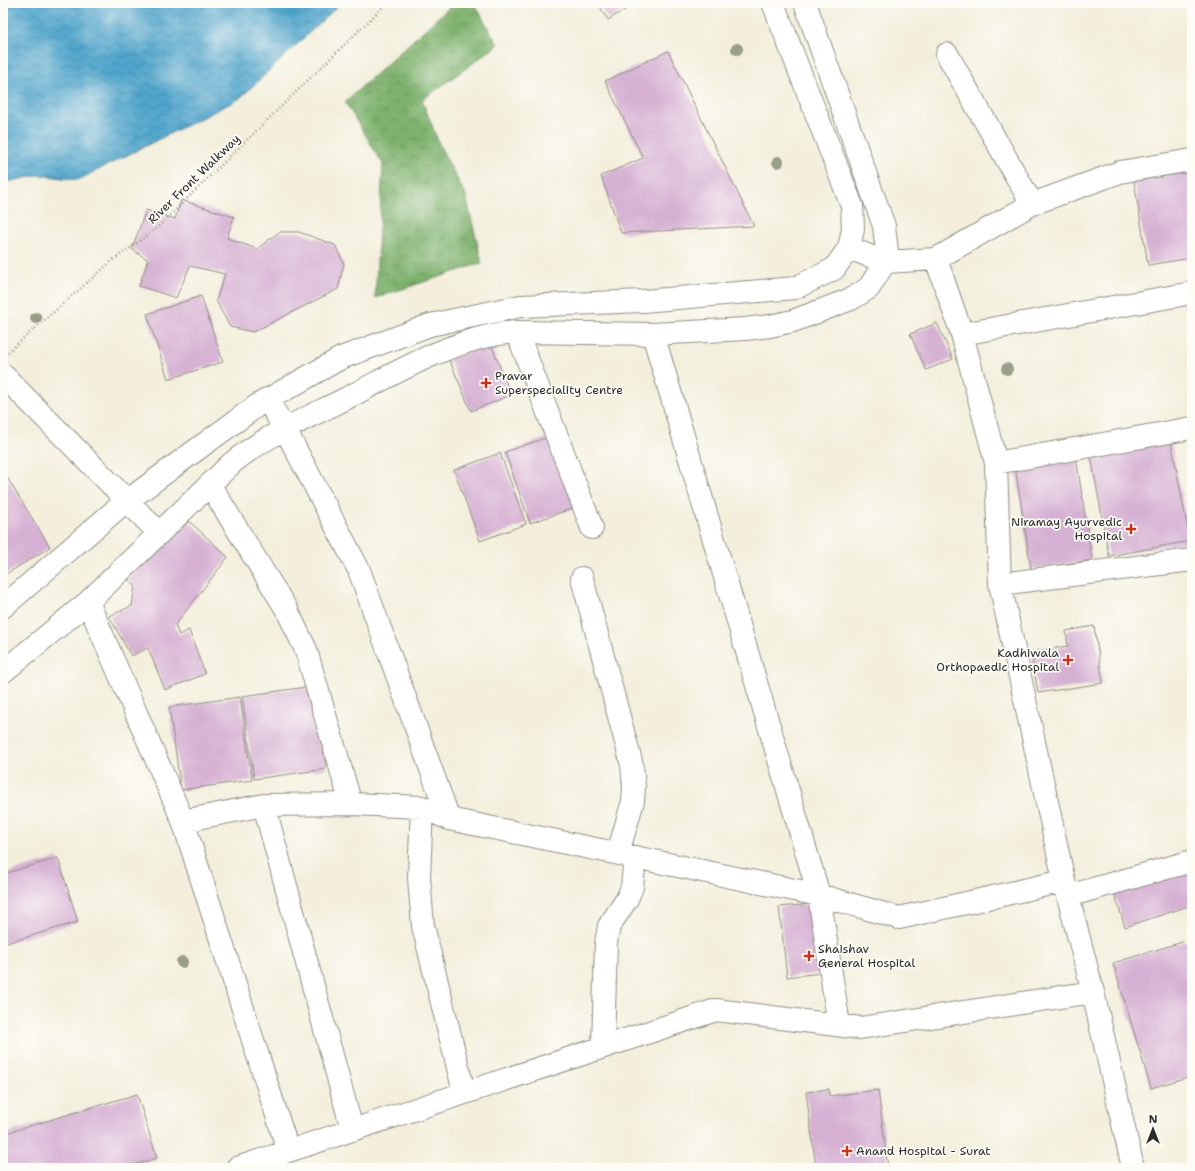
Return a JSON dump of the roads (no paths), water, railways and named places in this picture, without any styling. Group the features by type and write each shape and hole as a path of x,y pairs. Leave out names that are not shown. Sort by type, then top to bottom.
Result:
{"street":[{"path":"3,607 127,500 258,404 341,358 430,325 521,306 643,301 795,288 834,269 849,248 853,229 852,206 772,3"},
{"path":"3,672 88,602 232,463 248,450 285,429 444,349 495,334 517,332 653,334 745,329 770,326 793,321 851,299 868,288 885,262 887,252 884,226 805,3"},
{"path":"947,54 1032,204"},
{"path":"849,248 885,262 936,260 1032,204 1120,172 1192,160"},
{"path":"936,260 962,334 996,463 1000,584 1066,888 1093,992 1133,1168"},
{"path":"962,334 1192,293"},
{"path":"517,332 592,528"},
{"path":"653,334 819,895 839,1025"},
{"path":"3,375 160,533"},
{"path":"268,399 359,570 449,819"},
{"path":"996,463 1192,428"},
{"path":"210,485 287,610 306,650 351,804"},
{"path":"1000,584 1192,560"},
{"path":"582,578 628,744 634,786 627,855 632,887 627,900 609,926 607,932 603,1047"},
{"path":"88,602 183,821 288,1150"},
{"path":"264,804 352,1129"},
{"path":"183,821 264,804 351,804 422,807 449,819 819,895 899,918 1066,888 1192,861"},
{"path":"422,807 419,878 423,926 464,1092"},
{"path":"237,1168 716,1010 860,1028 1093,992"}],"water":[{"path":"3,3 341,3 239,99 78,180 39,175 3,183"}],"place":[{"name":"Pravar Superspeciality Centre","path":"486,383"},
{"name":"Niramay Ayurvedic Hospital","path":"1131,529"},
{"name":"Kadhiwala Orthopaedic Hospital","path":"1068,660"},
{"name":"Shaishav General Hospital","path":"809,956"},
{"name":"Anand Hospital - Surat","path":"847,1151"}]}
